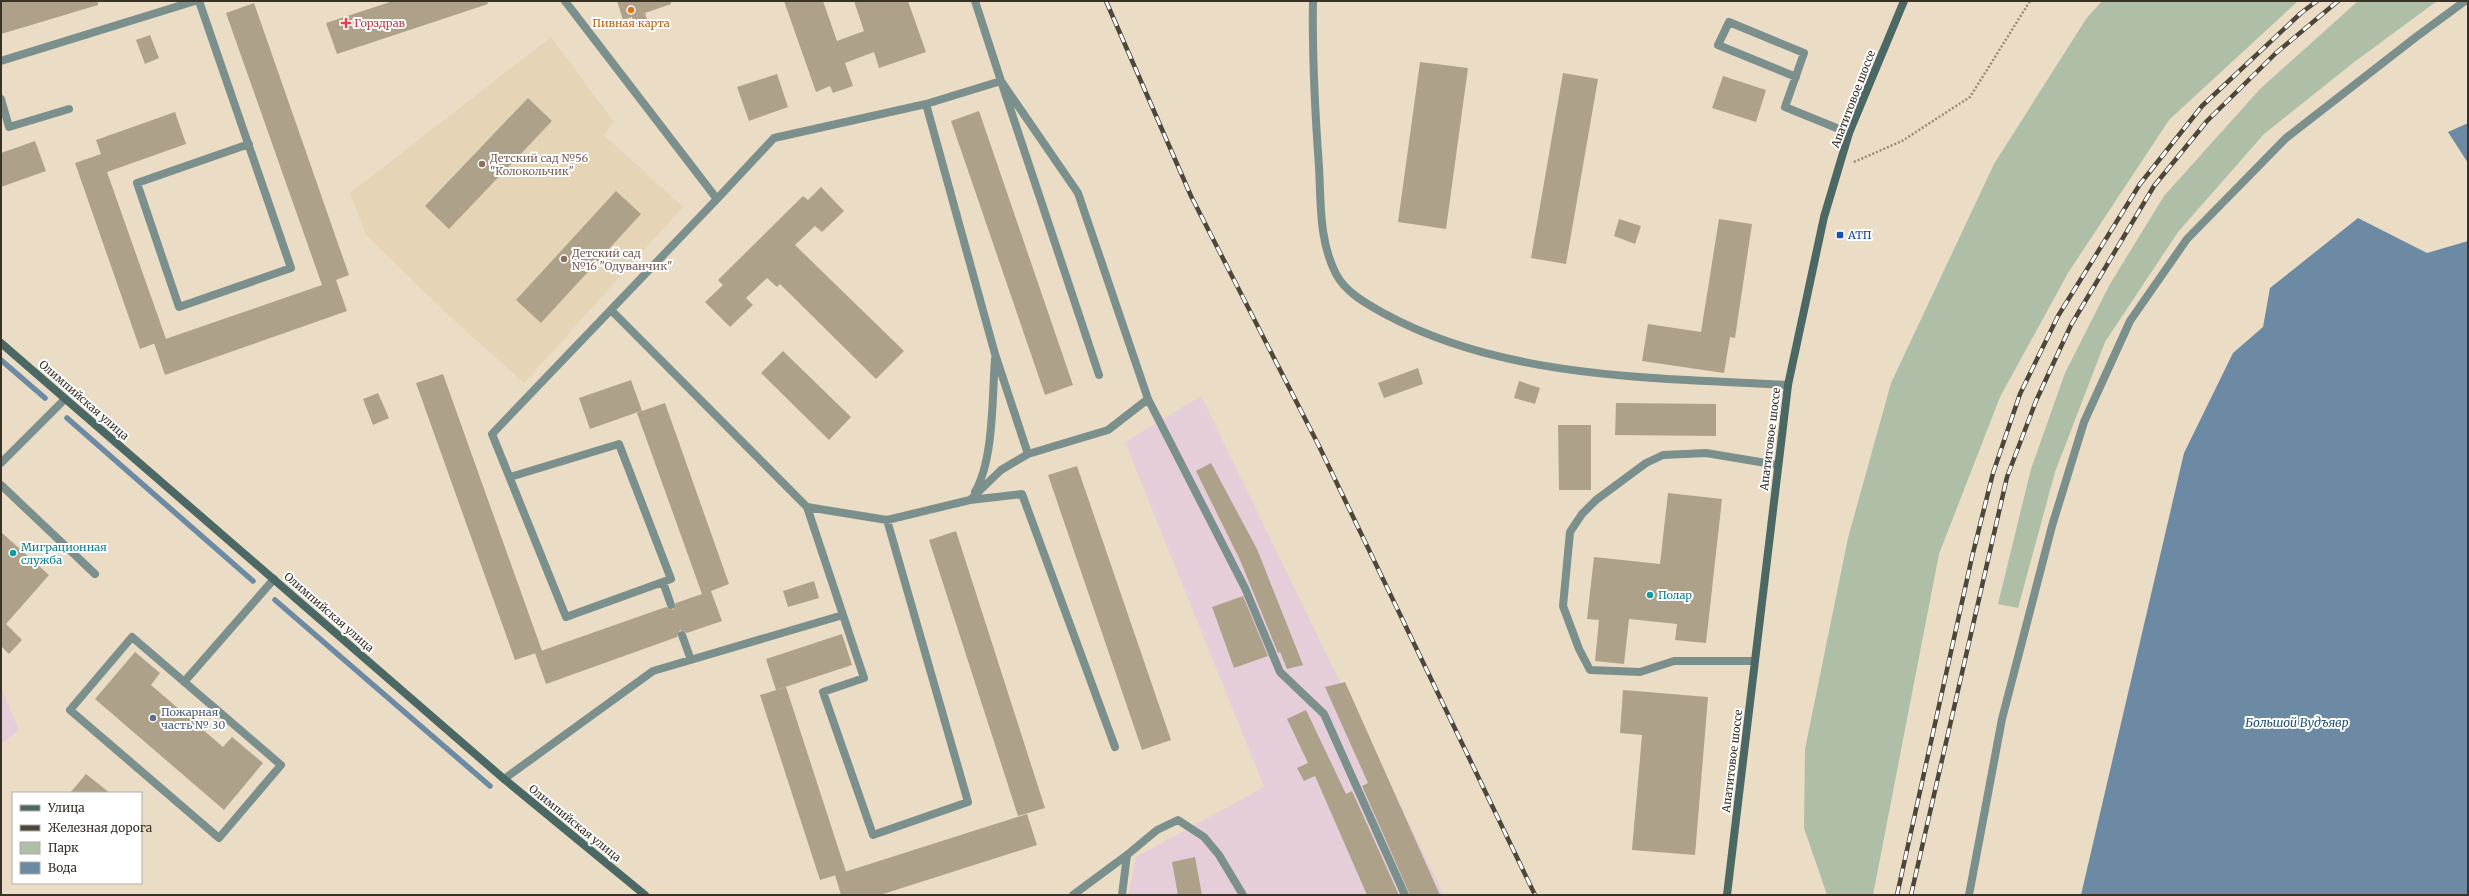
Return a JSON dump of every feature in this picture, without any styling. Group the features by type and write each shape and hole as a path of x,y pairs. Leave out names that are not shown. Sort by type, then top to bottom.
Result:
{"street":[{"name":"Апатитовое шоссе","path":"1727,895 1788,385 1824,217 1850,133 1904,1"},
{"name":"Олимпийская улица","path":"1,343 504,780 645,895"}],"lane":[{"path":"1,61 195,1"},
{"path":"199,1 291,268 179,306 137,183 248,144"},
{"path":"565,1 717,199"},
{"path":"975,1 1099,375"},
{"path":"1313,1 1312,61 1324,244 1337,276 1358,299 1402,323 1468,349 1552,367 1632,375 1788,385"},
{"path":"1969,895 2002,719 2052,526 2084,422 2130,321 2187,239 2286,138 2465,1"},
{"path":"1796,77 1718,45 1729,22 1804,53 1796,77 1785,107 1850,133"},
{"path":"510,477 620,444 671,579 566,617 492,434 774,138 926,104 1001,81"},
{"path":"1001,81 1078,193 1148,399 1245,588 1280,672 1324,714 1404,895"},
{"path":"1,99 10,127 70,109"},
{"path":"926,104 995,354 1028,454"},
{"path":"611,310 807,507 864,678 823,692 873,835 968,802 887,520"},
{"path":"970,500 984,478 987,460 995,354"},
{"path":"1,463 65,399"},
{"path":"970,500 1002,470 1028,454 1108,430 1148,399"},
{"path":"1754,661 1674,661 1640,672 1590,670 1579,649 1563,606 1570,532 1582,514 1596,500 1646,463 1663,455 1706,453 1778,464"},
{"path":"1,485 95,574"},
{"path":"807,507 887,520 970,500 1022,494 1115,747"},
{"path":"184,682 274,579"},
{"path":"663,582 671,605"},
{"path":"504,780 653,671 843,615"},
{"path":"682,635 691,660"},
{"path":"132,637 184,682 282,765 219,838 70,710 132,637"},
{"path":"1073,895 1157,830 1178,820 1204,837 1219,855 1243,895"},
{"path":"1122,895 1126,855"}],"path":[{"path":"1839,169 1902,141 1970,97 2030,1"}],"shaded area":[{"path":"551,37 614,122 604,135 683,207 524,383 444,311 366,235 350,193"},
{"path":"1201,396 1444,895 1128,895 1136,857 1264,787 1125,442"},
{"path":"1,687 19,730 1,744"}],"green space":[{"path":"2102,1 2298,1 2169,120 2068,273 2000,397 1939,554 1873,895 1827,895 1804,828 1805,749 1848,538 1891,383 1994,164 2086,19"},
{"path":"2358,1 2437,1 2353,63 2264,134 2178,232 2105,342 2055,472 2018,608 1998,604 2031,469 2065,373 2110,284 2164,196 2260,89"}],"water":[{"path":"2468,123 2468,163 2448,132"},
{"name":"Большой Вудъявр","path":"2358,218 2427,253 2468,241 2468,895 2081,895 2184,453 2233,353 2263,327 2270,288"}],"building":[{"path":"1,1 98,1 98,5 1,34"},
{"path":"393,1 487,1 488,4 337,54 326,23"},
{"path":"617,1 671,1 671,4 645,13 647,20 634,25 632,17 623,20"},
{"path":"784,1 823,1 837,41 864,31 854,1 908,1 926,52 879,68 874,52 845,63 853,86 833,93 830,86 816,92"},
{"path":"254,3 349,275 336,280 347,311 165,375 154,343 322,285 226,13"},
{"path":"150,35 159,58 145,64 136,40"},
{"path":"1420,62 1468,68 1446,229 1398,222"},
{"path":"1563,73 1598,79 1566,264 1531,258"},
{"path":"777,74 788,107 749,121 737,87"},
{"path":"1723,76 1766,90 1756,122 1712,108"},
{"path":"528,98 552,121 449,229 425,206"},
{"path":"979,111 1073,385 1045,395 951,121"},
{"path":"175,112 186,144 107,172 166,339 140,349 75,163 101,154 96,140"},
{"path":"35,141 46,171 1,187 1,153"},
{"path":"821,187 844,211 822,232 815,226 795,245 904,351 876,379 780,284 777,287 767,278 746,298 753,305 730,327 705,302 723,285 718,280 803,196 808,200"},
{"path":"616,191 641,214 541,323 516,300"},
{"path":"1619,219 1641,226 1635,244 1614,236"},
{"path":"1719,219 1752,224 1735,338 1730,337 1724,373 1642,361 1648,324 1701,332"},
{"path":"783,351 851,417 829,440 761,373"},
{"path":"1418,368 1423,384 1384,398 1378,383"},
{"path":"443,374 542,651 515,660 416,383"},
{"path":"631,380 642,411 665,403 729,584 711,591 722,621 687,633 680,630 677,637 546,684 535,653 666,607 673,610 676,603 702,594 637,413 641,411 590,429 579,398"},
{"path":"1519,381 1540,388 1535,404 1514,398"},
{"path":"378,393 389,418 373,425 363,399"},
{"path":"1616,403 1716,404 1716,436 1615,435"},
{"path":"1558,425 1591,425 1591,490 1559,490"},
{"path":"1211,463 1257,549 1303,665 1287,669 1280,652 1278,653 1240,560 1196,471"},
{"path":"1077,466 1171,740 1142,750 1048,475"},
{"name":"Полар","path":"1668,493 1722,499 1706,643 1675,640 1677,624 1629,619 1624,664 1595,661 1599,620 1587,619 1594,557 1660,564"},
{"path":"956,531 1045,808 1018,816 929,540"},
{"name":"Миграционная служба","path":"1,532 49,575 6,624 22,640 9,654 1,646"},
{"path":"814,581 819,598 788,607 783,591"},
{"path":"1243,596 1268,656 1234,668 1212,607"},
{"path":"842,634 852,665 776,690 766,659"},
{"name":"Пожарная часть № 30","path":"135,652 160,673 151,685 223,747 232,737 263,763 224,810 95,699"},
{"path":"1345,682 1440,895 1410,895 1362,786 1368,783 1325,687"},
{"path":"786,687 846,872 820,880 760,695"},
{"path":"1623,690 1708,697 1695,855 1632,850 1642,735 1620,733"},
{"path":"1306,710 1346,794 1352,791 1399,895 1367,895 1315,776 1304,781 1297,768 1308,763 1287,719"},
{"path":"86,774 109,792 71,792"},
{"path":"1027,814 1037,845 880,895 841,895 835,875"},
{"path":"1195,857 1202,895 1178,895 1172,862"}],"waterway":[{"path":"1,360 45,398"},
{"path":"67,418 253,581"},
{"path":"275,600 490,786"}],"railway":[{"path":"1106,1 1191,196 1318,444 1535,895"},
{"path":"1897,895 1972,557 1993,473 2020,394 2058,316 2140,184 2202,106 2301,13 2317,1"},
{"path":"1911,895 2007,477 2036,401 2071,325 2154,186 2207,121 2276,53 2338,1"}],"place":[{"name":"Пивная карта","path":"631,10"},
{"name":"Горздрав","path":"346,23"},
{"name":"Детский сад №56 \"Колокольчик\"","path":"482,164"},
{"name":"АТП","path":"1840,235"},
{"name":"Детский сад №16 \"Одуванчик\"","path":"564,259"},
{"name":"Миграционная служба","path":"13,553"},
{"name":"Полар","path":"1650,595"},
{"name":"Пожарная часть № 30","path":"153,718"}]}
